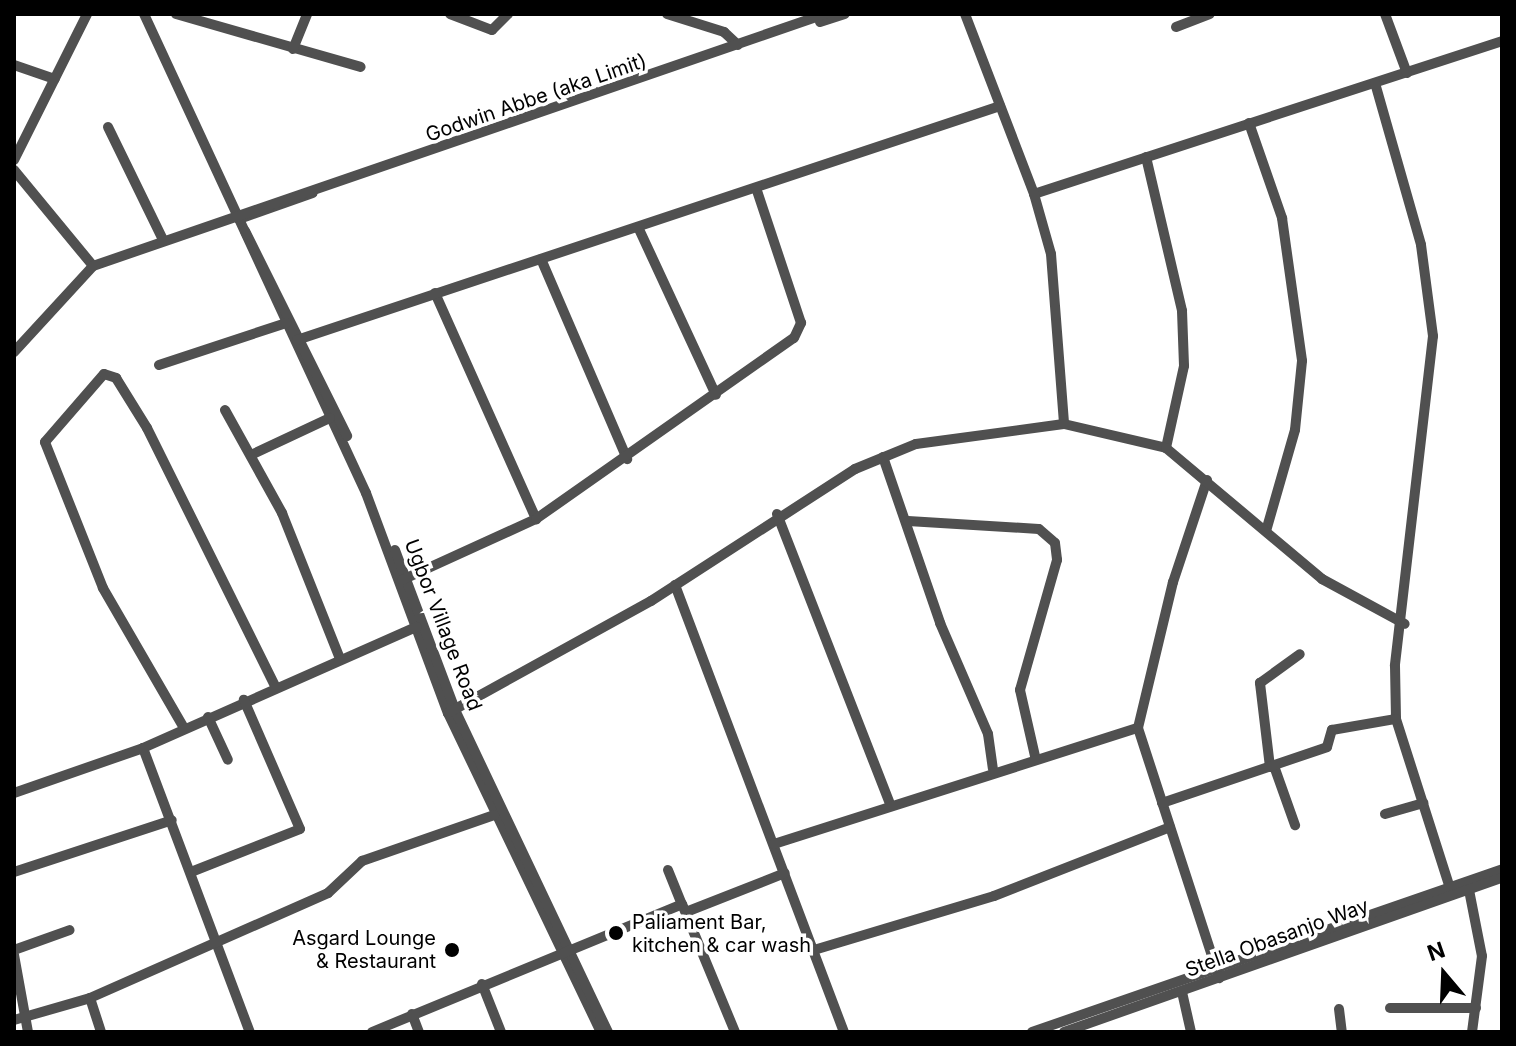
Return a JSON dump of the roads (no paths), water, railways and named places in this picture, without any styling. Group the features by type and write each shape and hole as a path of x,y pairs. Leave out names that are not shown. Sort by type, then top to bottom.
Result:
{"street":[{"path":"14,160 18,146 87,14"},
{"name":"Ugbor Village Road","path":"144,14 298,339 403,579 452,712 566,950 601,1032"},
{"path":"176,14 361,67"},
{"path":"293,49 307,14"},
{"path":"450,14 492,30 508,14"},
{"path":"667,14 724,32 738,45"},
{"name":"Godwin Abbe (aka Limit)","path":"93,266 825,14"},
{"name":"Godwin Abbe (aka Limit)","path":"738,45 845,14"},
{"path":"965,14 1034,194 1051,254 1064,424"},
{"path":"1176,27 1210,14"},
{"path":"1385,14 1407,73"},
{"path":"1034,194 1502,41"},
{"path":"14,65 55,79"},
{"path":"1375,83 1421,245 1433,336 1405,624 1395,666 1396,719 1451,890 1502,869"},
{"path":"298,339 1000,106"},
{"path":"1249,123 1282,218 1302,361 1295,430 1266,531"},
{"path":"108,127 163,240"},
{"path":"1146,157 1182,311 1184,366 1166,448"},
{"path":"14,170 93,266 14,352"},
{"path":"403,579 536,519 716,395 800,329 756,188"},
{"path":"638,227 716,395"},
{"name":"Ugbor Village Road","path":"245,231 286,323 298,339 403,579 416,627 494,815 608,1032"},
{"path":"541,259 627,459"},
{"path":"435,293 536,519"},
{"path":"159,365 286,323"},
{"path":"184,728 103,588 45,442 104,374 116,378 147,428 275,686"},
{"path":"225,410 251,455 340,659"},
{"path":"251,455 330,418"},
{"path":"452,712 675,585 777,514 883,457 968,433 1064,424 1166,448 1322,579 1405,624"},
{"path":"883,457 908,521 940,623 992,745 993,769"},
{"path":"1032,1032 1217,973 1138,728 1173,582 1207,480"},
{"path":"777,514 890,804"},
{"path":"908,521 1039,529 1055,543 1057,560 1020,690 1035,756"},
{"path":"675,585 844,1032"},
{"path":"14,793 143,748 275,686 416,627"},
{"path":"1295,825 1272,766 1260,683 1300,654"},
{"path":"191,872 300,829 244,700"},
{"path":"208,717 228,760"},
{"path":"1162,803 1327,747 1332,730 1396,719"},
{"path":"774,844 993,769 1138,728"},
{"path":"143,748 250,1032"},
{"path":"1385,814 1423,803"},
{"path":"19,1020 90,998 328,893 362,861 494,815"},
{"path":"14,872 172,820"},
{"path":"814,950 994,896 1170,827"},
{"path":"668,870 735,1032"},
{"path":"372,1032 566,950 785,873"},
{"name":"Stella Obasanjo Way","path":"1064,1032 1182,992 1217,973 1451,890 1469,890 1502,878"},
{"path":"1469,890 1482,956 1472,1032"},
{"path":"28,1032 19,1020 14,952 70,930"},
{"path":"482,984 501,1032"},
{"path":"1182,992 1191,1032"},
{"path":"90,998 101,1032"},
{"path":"1390,1008 1476,1008"},
{"path":"1339,1009 1342,1032"},
{"path":"412,1014 419,1032"}],"place":[{"name":"Paliament Bar, kitchen & car wash","path":"616,933"},
{"name":"Asgard Lounge & Restaurant","path":"452,950"}]}
